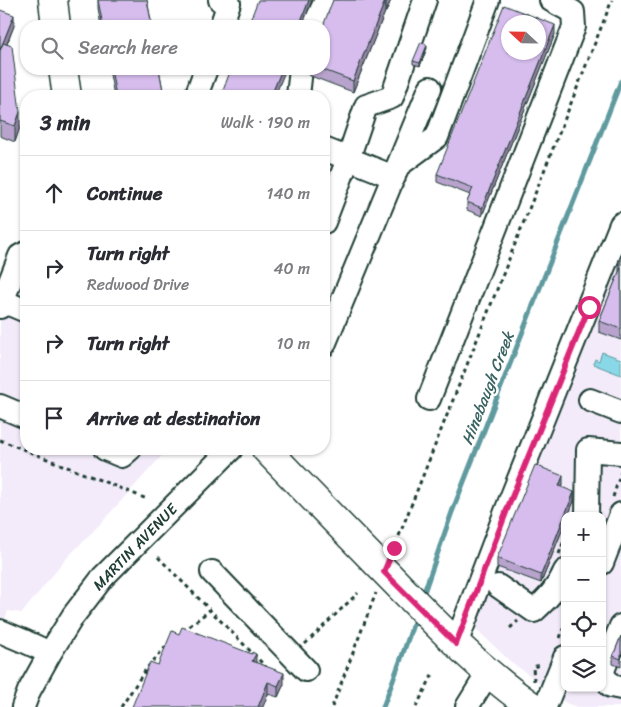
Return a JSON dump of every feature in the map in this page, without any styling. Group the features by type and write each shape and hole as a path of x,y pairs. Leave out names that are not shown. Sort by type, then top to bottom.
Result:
{"main road":[{"path":"53,0 55,20"},
{"path":"63,75 65,90"},
{"path":"272,455 447,635 488,673 533,707"}],"street":[{"path":"220,0 228,3 223,20"},
{"path":"317,20 326,0"},
{"path":"330,206 366,106 392,97 425,0"},
{"path":"396,171 437,137 488,0"},
{"path":"429,399 574,27 573,12 551,0"},
{"path":"198,90 204,75"},
{"path":"299,90 300,75"},
{"path":"330,330 430,88"},
{"path":"330,152 348,159 396,171"},
{"path":"447,635 510,502 621,224"},
{"path":"20,256 1,303 20,308"},
{"path":"590,400 621,412"},
{"path":"0,406 20,414"},
{"path":"587,512 588,450 621,454"},
{"name":"MARTIN AVENUE","path":"23,707 29,691 50,653 73,616 103,577 225,455"},
{"path":"604,557 613,522"},
{"path":"212,572 306,670"},
{"path":"498,586 534,611 554,592 561,580"},
{"path":"621,626 602,673 611,686 621,688"},
{"path":"0,632 50,653"},
{"path":"545,707 561,667"},
{"path":"466,707 488,673"}],"path":[{"path":"332,707 612,0"},
{"path":"0,440 20,448"},
{"path":"37,455 147,499"},
{"path":"179,634 210,610"},
{"path":"510,628 519,621"},
{"path":"121,707 146,669 173,639"},
{"path":"416,707 434,672"}],"shaded area":[{"path":"621,211 621,707 577,707 566,703 510,661 458,612 549,393"},
{"path":"0,281 20,288 20,455 163,455 65,560 22,613 8,611 0,632"}],"water":[{"path":"602,352 621,359 621,375 593,364 595,359 599,361"}],"building":[{"path":"98,0 147,0 151,20 102,20"},
{"path":"258,0 309,0 301,20 250,20"},
{"path":"333,0 386,0 353,81 330,72 330,20 325,20"},
{"path":"504,5 530,15 501,15 501,60 541,60 482,208 467,202 473,188 437,174"},
{"path":"0,10 14,15 0,50"},
{"path":"546,21 555,25 546,48"},
{"path":"421,42 427,45 420,63 413,61"},
{"path":"3,43 12,46 20,112 15,126 0,121 0,51"},
{"path":"112,75 160,75 163,90 115,90"},
{"path":"229,75 280,75 273,90 223,90"},
{"path":"621,267 621,329 599,321"},
{"path":"535,465 563,476 559,486 574,492 566,512 561,512 561,525 541,575 497,558"},
{"path":"182,627 256,654 252,661 284,673 278,686 268,682 258,707 132,707 150,662 158,665 172,631 179,634"},
{"path":"621,636 621,659 613,656"}],"waterway":[{"name":"Hinebaugh Creek","path":"422,598 452,512 621,81"},
{"name":"Hinebaugh Creek","path":"383,707 416,616"}],"route":[{"path":"394,548 384,572 456,644 510,502 589,307"}]}
